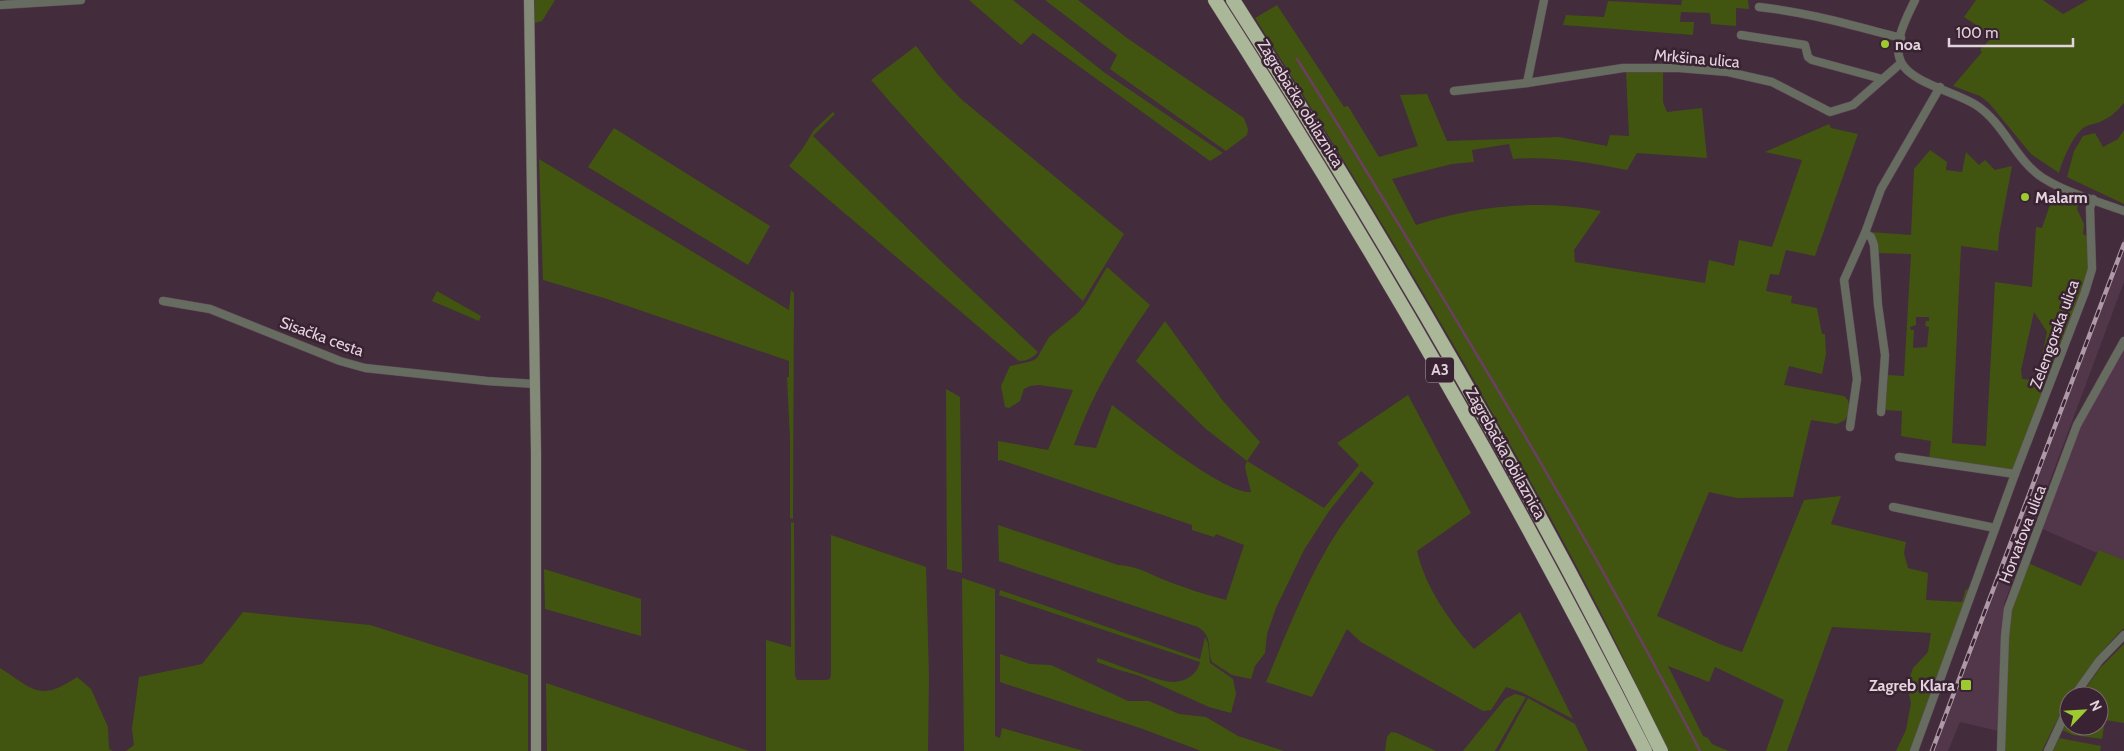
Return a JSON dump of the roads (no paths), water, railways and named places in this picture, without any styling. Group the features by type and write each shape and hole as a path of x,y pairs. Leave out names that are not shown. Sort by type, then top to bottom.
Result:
{"highway":[{"name":"Zagrebačka obilaznica","path":"1215,0 1357,229 1438,366 1562,591 1645,751"},
{"name":"Zagrebačka obilaznica","path":"1233,0 1375,228 1500,445 1579,590 1661,751"}],"main road":[{"path":"529,0 536,751"}],"street":[{"path":"0,5 81,0"},
{"path":"1527,83 1544,0"},
{"path":"1914,0 1898,47 1901,63 1907,70 1914,76 1965,98 1984,110 2002,129 2028,166 2038,174 2062,188 2124,211"},
{"path":"1759,7 1782,9 1834,20 1900,38"},
{"path":"1741,35 1805,46 1808,49 1808,57 1812,60 1882,79"},
{"name":"Mrkšina ulica","path":"1454,91 1527,83 1623,68 1679,68 1728,72 1772,82 1830,112 1853,105 1901,63"},
{"path":"1850,427 1857,379 1844,280 1865,233 1881,189 1940,87"},
{"name":"Zelengorska ulica","path":"1914,751 2015,474 2086,292 2092,269 2090,208 2093,199"},
{"path":"1865,233 1871,238 1874,245 1878,305 1884,341 1885,362 1881,412"},
{"name":"Sisačka cesta","path":"163,301 210,309 340,361 365,368 468,380 534,384"},
{"name":"Horvatova ulica","path":"2002,751 2005,636 2008,609 2077,425 2124,341"},
{"path":"1899,457 2015,474"},
{"path":"1893,506 1996,528"},
{"path":"2081,686 2099,661 2124,635"},
{"path":"2048,751 2059,727"}],"waterway":[{"path":"1297,59 1535,453 1592,551 1700,751"}],"railway":[{"path":"1932,751 2124,244"}],"place":[{"name":"noa","path":"1885,44"},
{"name":"Malarm","path":"2025,197"},
{"name":"Zagreb Klara","path":"1966,685"}]}
